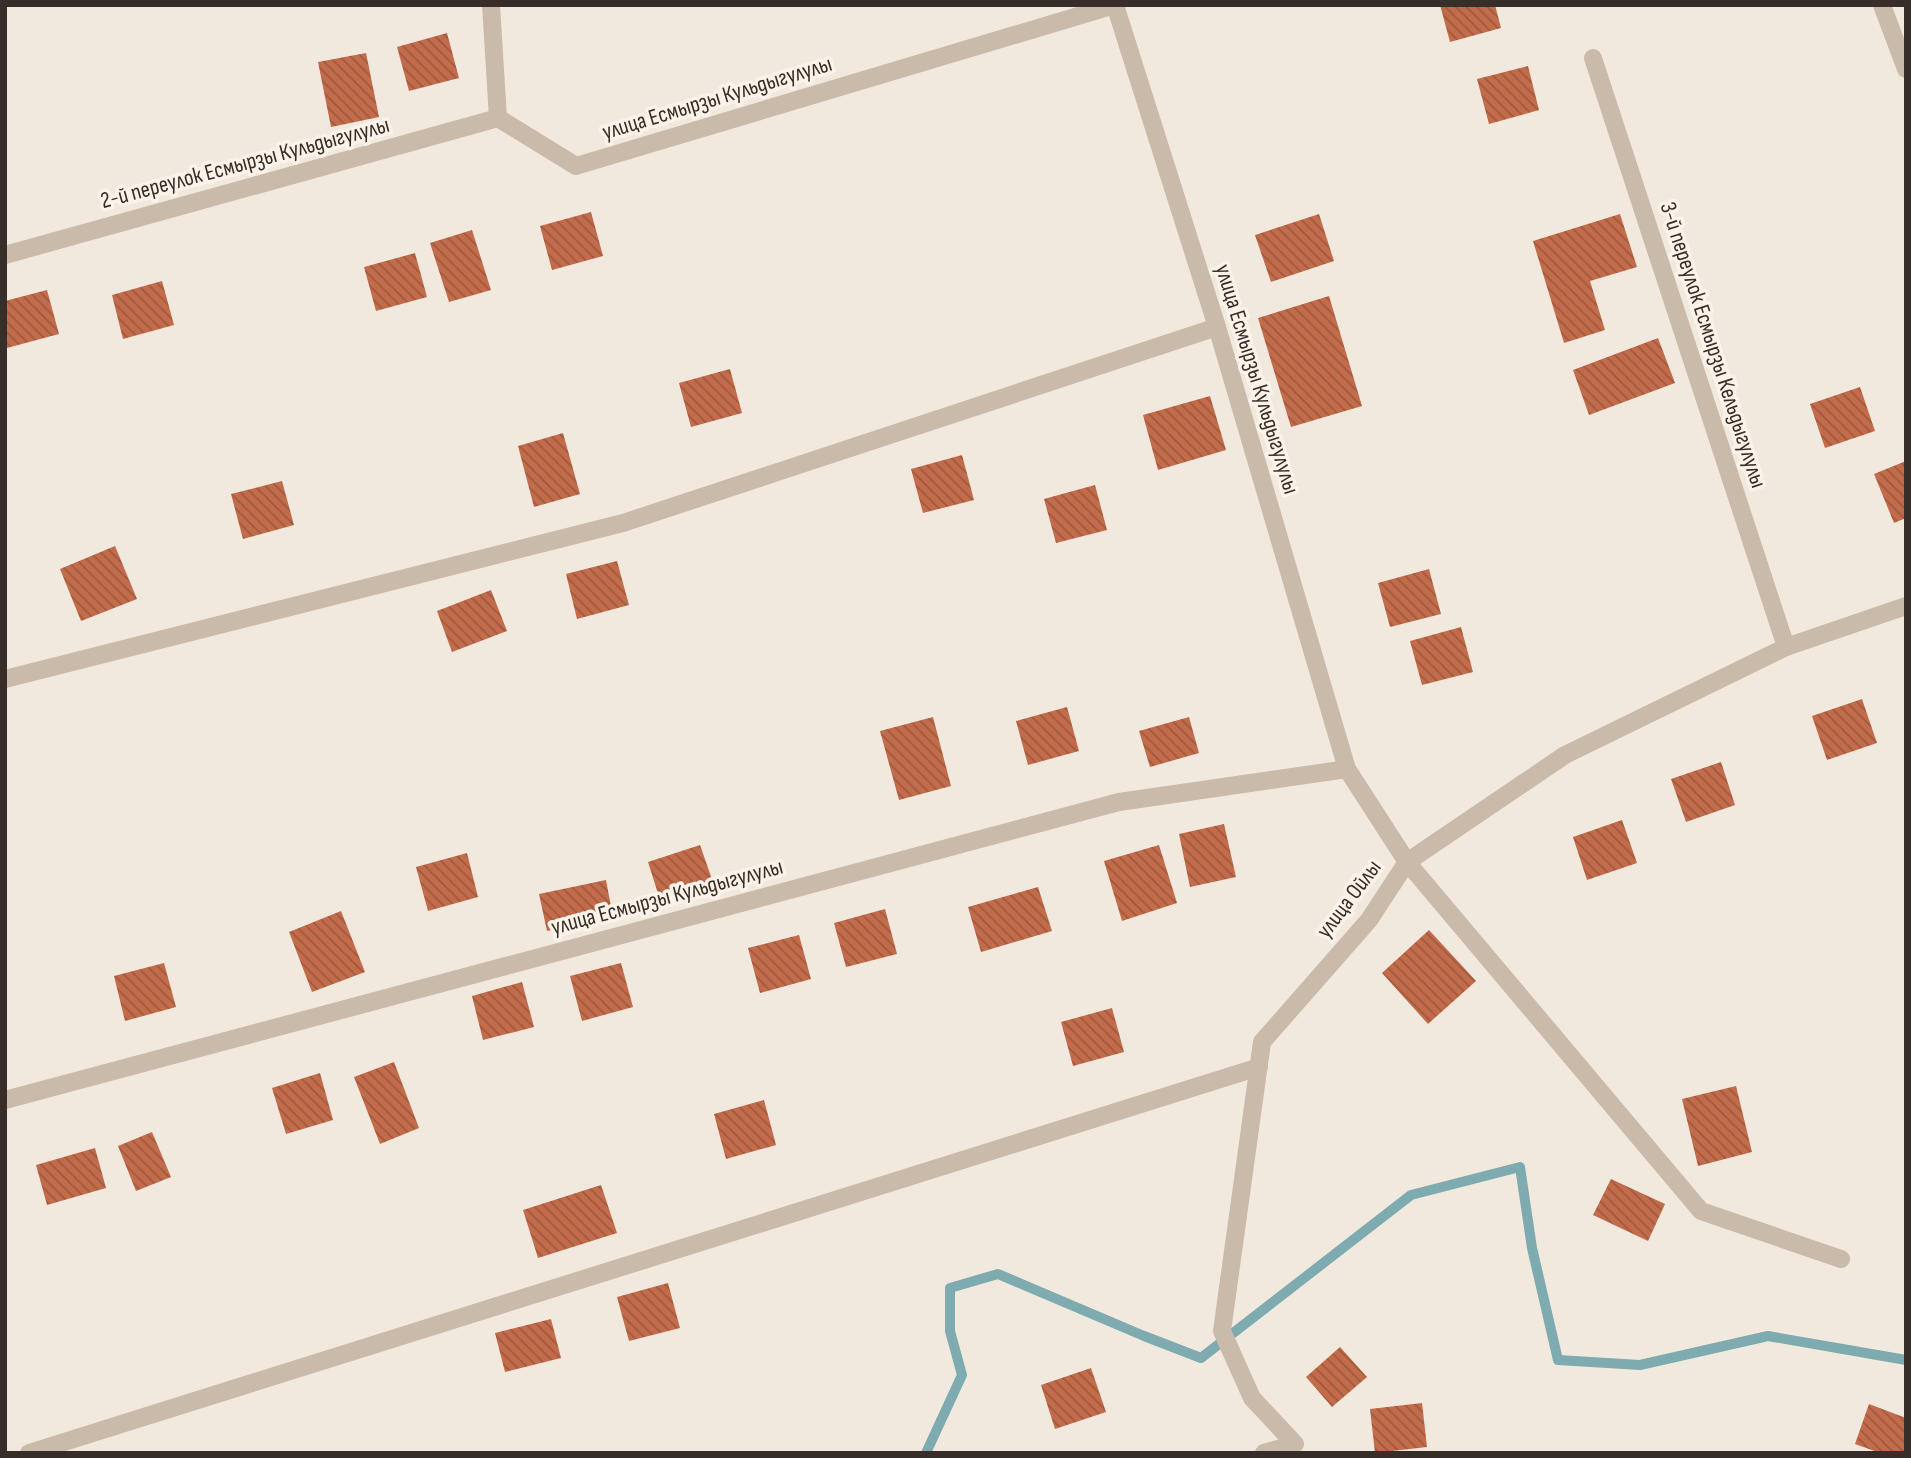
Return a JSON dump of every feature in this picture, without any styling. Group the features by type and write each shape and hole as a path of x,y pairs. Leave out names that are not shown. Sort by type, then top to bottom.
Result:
{"street":[{"path":"491,5 498,118"},
{"name":"улица Есмырзы Кульдыгулулы","path":"498,118 576,166 1115,5 1217,327 1347,769 1407,862 1701,1212 1841,1259"},
{"path":"1882,5 1906,69"},
{"name":"3-й переулок Есмырзы Кельдыгулулы","path":"1593,58 1786,647"},
{"name":"2-й переулок Есмырзы Кульдыгулулы","path":"5,255 498,118"},
{"path":"5,679 623,523 1217,327"},
{"name":"улица Ойлы","path":"1296,1448 1252,1398 1222,1331 1262,1042 1369,919 1407,862 1565,755 1786,647 1906,606"},
{"name":"улица Есмырзы Кульдыгулулы","path":"5,1100 1119,802 1347,769"},
{"path":"29,1453 1259,1067"},
{"name":"улица Ойлы","path":"1264,1453 1296,1448"}],"building":[{"path":"1440,5 1495,5 1501,28 1450,42"},
{"path":"447,33 459,78 409,91 397,47"},
{"path":"366,53 379,117 331,127 318,62"},
{"path":"1528,66 1539,110 1489,124 1477,79"},
{"path":"591,212 603,256 552,270 540,226"},
{"path":"1319,214 1334,261 1271,282 1255,235"},
{"path":"1620,214 1637,267 1590,281 1605,330 1564,343 1533,241"},
{"path":"472,230 491,290 449,302 430,243"},
{"path":"415,253 427,297 376,311 364,267"},
{"path":"162,281 174,325 123,339 112,295"},
{"path":"47,290 59,334 7,348 5,301"},
{"path":"1329,296 1362,406 1291,427 1258,318"},
{"path":"1658,338 1675,383 1589,415 1573,370"},
{"path":"730,369 742,413 691,427 679,383"},
{"path":"1860,387 1875,431 1825,448 1810,404"},
{"path":"1210,396 1226,450 1158,470 1143,415"},
{"path":"563,433 580,494 534,507 518,446"},
{"path":"962,455 974,500 923,513 911,469"},
{"path":"1906,461 1906,518 1894,523 1874,474"},
{"path":"282,481 294,525 243,539 231,494"},
{"path":"1095,485 1107,530 1056,543 1044,499"},
{"path":"115,546 137,599 81,621 60,569"},
{"path":"617,561 629,605 577,619 566,574"},
{"path":"1429,569 1441,614 1390,627 1378,583"},
{"path":"491,590 507,631 452,652 437,611"},
{"path":"1461,627 1473,672 1422,685 1410,641"},
{"path":"1862,699 1877,743 1827,760 1812,716"},
{"path":"1067,707 1079,751 1028,765 1016,721"},
{"path":"933,717 951,786 899,800 880,731"},
{"path":"1189,717 1199,753 1150,767 1139,731"},
{"path":"1721,762 1735,805 1686,822 1671,779"},
{"path":"1622,820 1637,863 1587,880 1573,837"},
{"path":"1224,824 1236,877 1190,887 1179,834"},
{"path":"700,845 714,885 661,903 648,862"},
{"path":"1159,845 1177,903 1122,921 1104,861"},
{"path":"467,853 478,897 428,911 416,867"},
{"path":"606,880 613,917 547,931 539,894"},
{"path":"1038,887 1052,931 981,952 968,907"},
{"path":"885,909 897,954 846,967 834,923"},
{"path":"341,911 365,972 312,992 289,932"},
{"path":"1429,930 1476,981 1428,1024 1382,973"},
{"path":"799,935 811,979 760,993 748,948"},
{"path":"164,963 176,1007 125,1021 114,976"},
{"path":"621,963 633,1007 582,1021 570,976"},
{"path":"522,982 534,1027 483,1040 472,996"},
{"path":"1112,1008 1124,1052 1073,1066 1061,1022"},
{"path":"394,1062 419,1128 380,1144 354,1077"},
{"path":"320,1073 333,1120 286,1134 272,1088"},
{"path":"1736,1086 1752,1152 1698,1166 1682,1099"},
{"path":"764,1100 776,1145 726,1159 714,1114"},
{"path":"152,1132 171,1177 136,1191 118,1146"},
{"path":"95,1148 106,1188 47,1205 36,1165"},
{"path":"1611,1179 1665,1204 1648,1241 1593,1215"},
{"path":"601,1185 617,1233 538,1258 523,1210"},
{"path":"668,1283 680,1328 629,1341 617,1297"},
{"path":"551,1319 561,1358 505,1372 495,1333"},
{"path":"1340,1347 1367,1377 1332,1407 1306,1377"},
{"path":"1091,1368 1106,1412 1055,1429 1041,1385"},
{"path":"1422,1403 1427,1447 1375,1453 1370,1409"},
{"path":"1869,1404 1906,1418 1906,1453 1880,1453 1855,1444"}],"waterway":[{"path":"926,1453 962,1375 950,1331 950,1288 998,1274 1201,1358 1411,1195 1520,1167 1532,1248 1558,1360 1640,1365 1768,1336 1906,1360"}]}
